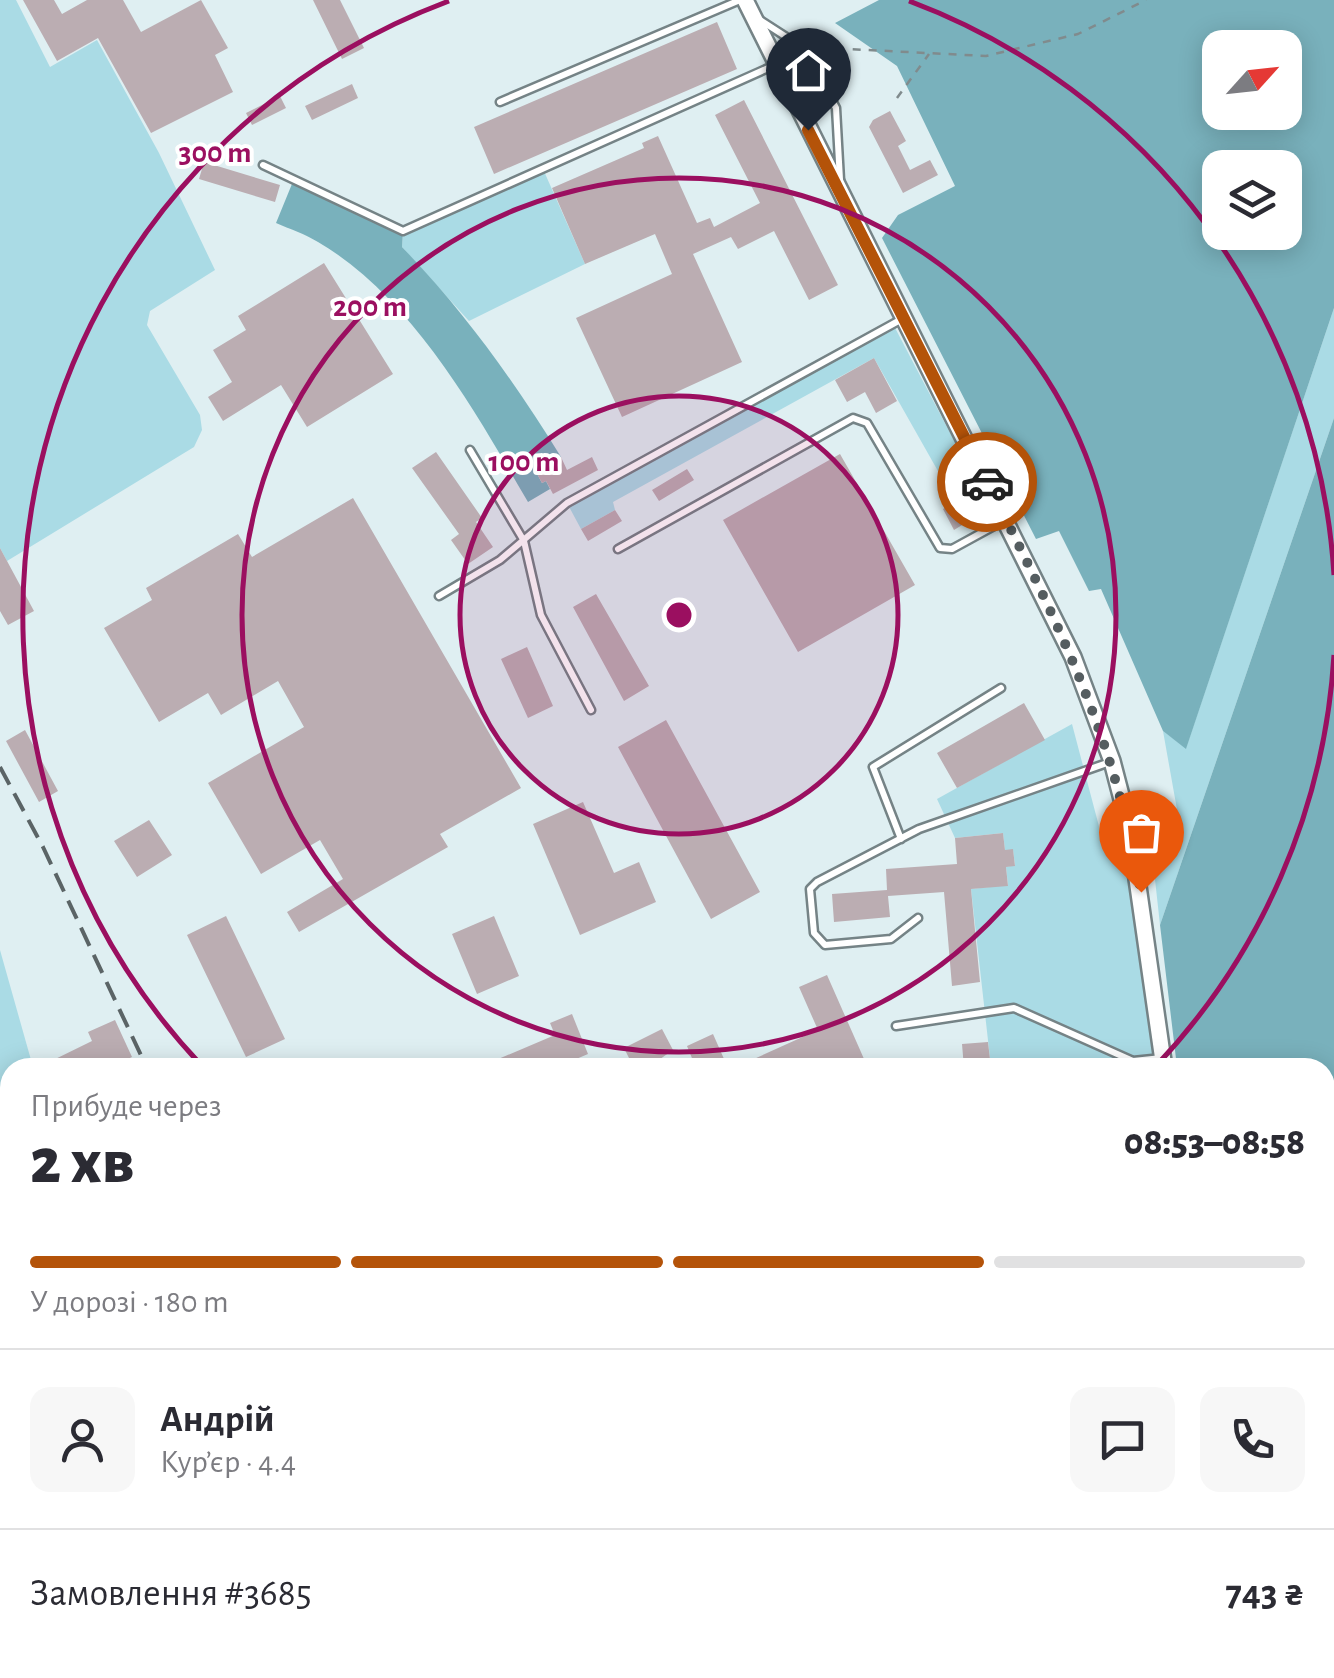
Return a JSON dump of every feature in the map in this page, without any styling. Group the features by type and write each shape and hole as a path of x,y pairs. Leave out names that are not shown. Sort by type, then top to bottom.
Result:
{"street":[{"path":"745,4 1072,657 1112,761 1134,849 1163,1058"}],"lane":[{"path":"500,102 745,4 805,49 836,108 841,196"},
{"path":"263,165 404,231 776,64"},
{"path":"439,596 500,560 567,502 903,318"},
{"path":"618,549 853,418 867,423 940,548 952,549 1006,520"},
{"path":"470,450 524,541 541,615 591,710"},
{"path":"901,838 874,767 1001,688"},
{"path":"918,918 891,939 825,945 814,933 810,889 816,882 919,829 1112,761"},
{"path":"896,1026 1014,1008 1125,1058"}],"path":[{"path":"812,64 848,50 986,56 1078,34 1146,0"},
{"path":"897,98 930,53"}],"shaded area":[{"path":"0,0 16,0 50,67 97,40 159,153 215,270 150,311 147,325 200,415 202,430 194,447 7,561 0,548"},
{"path":"879,0 1334,0 1334,308 1186,749 1163,731 1101,589 1089,591 1059,531 1036,539 882,238 898,215 955,186 897,66 835,23"},
{"path":"543,169 585,264 469,321 402,247 403,231"},
{"path":"294,179 403,231 402,247 487,348 561,457 535,470 550,489 528,502 463,394 383,293 352,265 313,239 276,223"},
{"path":"1334,308 1334,418 1160,925 1152,852 1177,839 1181,832 1163,731 1186,748"},
{"path":"893,324 981,492 964,517 874,358 613,502 615,510 581,529 567,503"},
{"path":"1334,418 1334,1058 1176,1058 1160,925"},
{"path":"1072,724 1101,834 1130,830 1163,1058 990,1058 971,889 1008,885 1006,867 1015,865 1013,850 1005,850 1003,833 955,838 937,799"},
{"path":"0,950 30,1058 0,1058"}],"building":[{"path":"23,0 54,0 62,14 87,0 123,0 141,32 201,0 228,48 215,55 233,92 151,133 98,38 57,61"},
{"path":"313,0 340,0 364,48 342,59"},
{"path":"717,22 737,69 494,174 474,127"},
{"path":"829,35 848,75 831,83 810,44"},
{"path":"352,84 358,98 312,120 305,106"},
{"path":"280,96 286,108 252,125 246,113"},
{"path":"744,100 838,285 809,300 774,231 738,249 731,237 693,254 742,362 622,417 576,318 672,274 655,234 585,264 552,188 644,148 642,143 658,136 697,223 710,218 714,227 760,203 715,115"},
{"path":"890,111 906,141 898,146 910,170 930,160 938,175 903,193 869,127 873,120"},
{"path":"204,162 280,185 275,202 199,179"},
{"path":"324,263 393,374 307,427 281,385 223,421 208,397 232,382 213,350 246,330 238,316"},
{"path":"874,358 897,401 876,413 865,392 847,402 835,380"},
{"path":"436,452 482,518 476,522 493,547 468,564 451,540 459,534 412,468"},
{"path":"840,454 915,585 798,652 723,520"},
{"path":"561,457 567,470 592,457 598,470 553,494 535,470"},
{"path":"687,469 694,480 659,501 652,490"},
{"path":"353,498 521,788 440,834 448,847 299,932 287,912 343,879 320,840 261,874 208,783 304,727 278,681 221,715 208,693 159,722 104,628 152,600 146,588 238,534 252,557"},
{"path":"955,502 967,522 954,530 943,509"},
{"path":"615,510 622,521 588,541 581,529"},
{"path":"0,548 34,611 8,625 0,611"},
{"path":"596,594 649,686 624,701 573,607"},
{"path":"527,647 553,706 528,718 501,659"},
{"path":"1024,703 1045,740 957,788 937,753"},
{"path":"666,720 760,892 711,919 618,747"},
{"path":"25,730 58,791 39,802 6,741"},
{"path":"583,802 614,873 639,862 656,902 580,935 533,824"},
{"path":"149,820 172,855 137,877 114,841"},
{"path":"1003,833 1005,850 1013,849 1015,866 1006,867 1008,886 971,889 980,982 952,986 944,892 888,896 890,917 834,922 832,894 887,890 886,869 957,864 955,838"},
{"path":"226,916 285,1039 246,1057 187,935"},
{"path":"494,916 519,976 477,994 452,934"},
{"path":"827,975 864,1058 756,1058 818,1030 799,987"},
{"path":"572,1014 588,1054 579,1058 501,1058 555,1035 550,1023"},
{"path":"115,1020 132,1057 57,1058 92,1041 88,1032"},
{"path":"662,1029 673,1050 662,1058 629,1058 624,1048"},
{"path":"713,1034 724,1058 692,1058 687,1046"},
{"path":"988,1042 990,1058 963,1058 962,1044"}],"railway":[{"path":"0,767 43,847 142,1058"}],"way so far":[{"path":"987,482 1028,562 1093,710 1112,761 1141,892"}],"route":[{"path":"808,130 987,482"}]}
